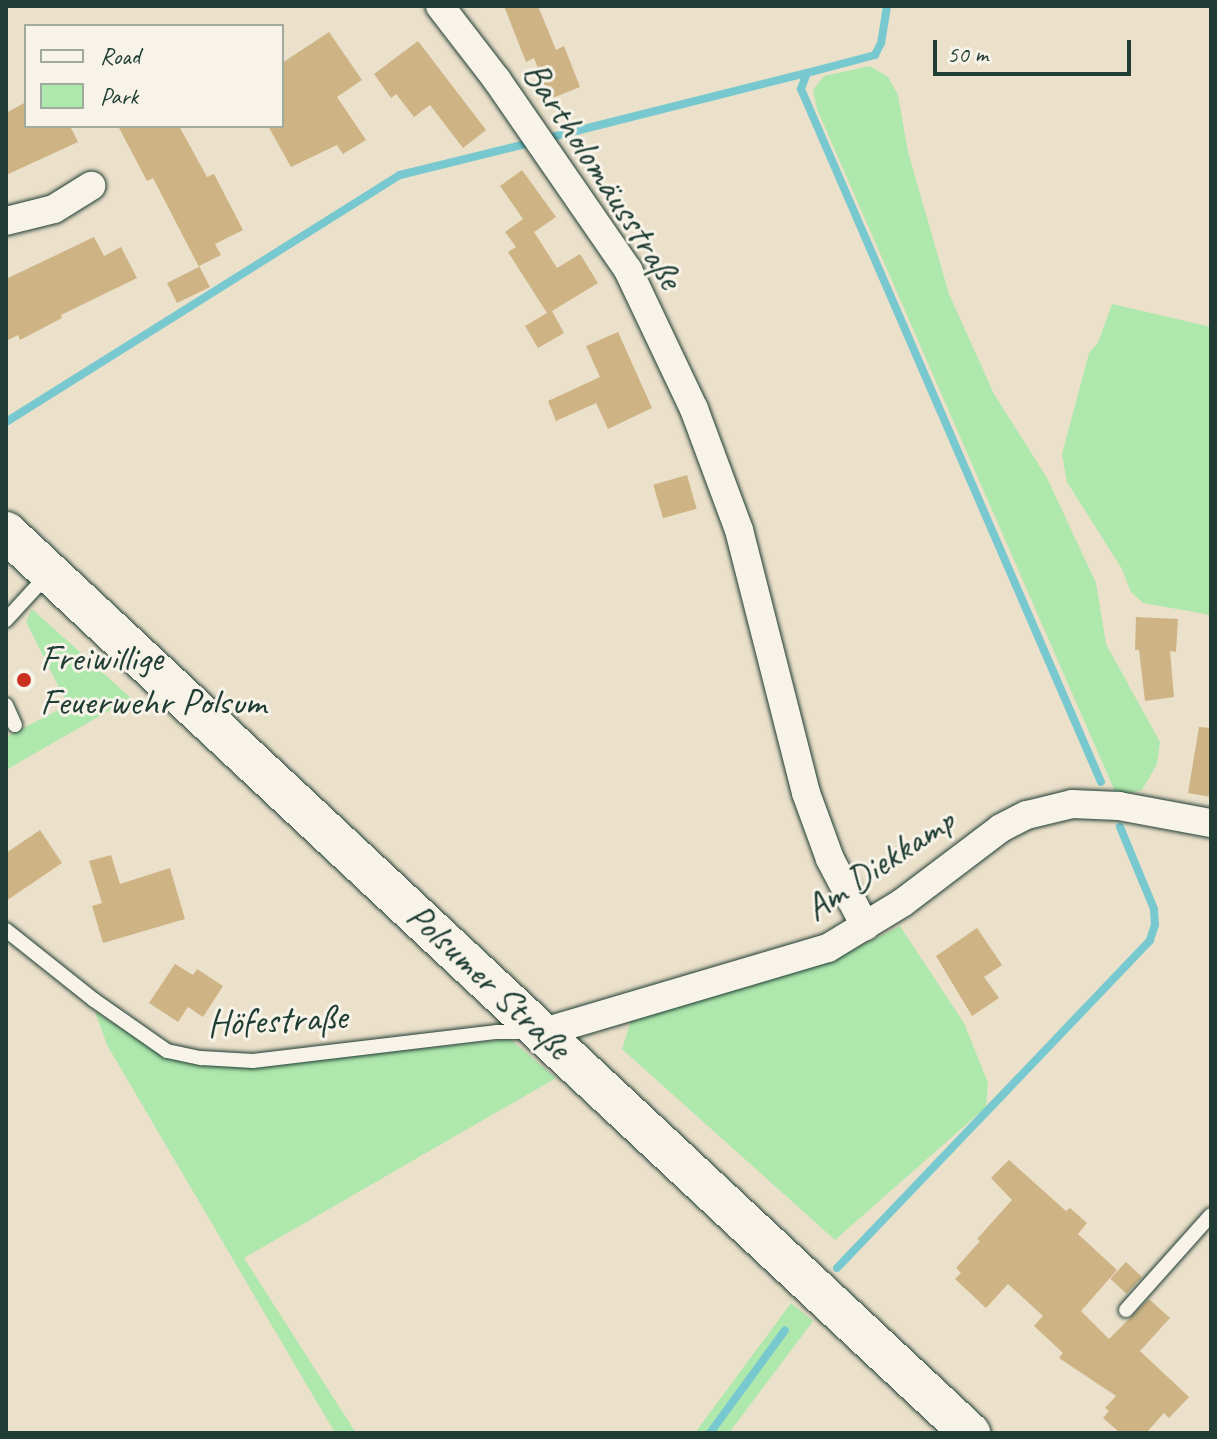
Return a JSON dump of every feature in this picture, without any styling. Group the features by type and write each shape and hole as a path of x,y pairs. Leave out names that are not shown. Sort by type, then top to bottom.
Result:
{"main road":[{"name":"Polsumer Straße","path":"6,532 970,1433"}],"street":[{"name":"Bartholomäusstraße","path":"440,6 497,80 628,270 694,409 739,530 806,793 830,859 865,926"},
{"path":"6,221 54,209 91,186"},
{"name":"Am Diekkamp","path":"544,1032 828,948 865,926 1001,828 1027,815 1072,804 1119,806 1211,823"}],"lane":[{"path":"6,620 49,573"},
{"path":"6,705 15,725"},
{"name":"Höfestraße","path":"6,930 94,1000 167,1051 201,1058 253,1061 497,1032 544,1032"},
{"path":"1126,1310 1211,1215"}],"green space":[{"path":"870,66 888,77 898,95 908,152 949,294 994,394 1047,478 1096,583 1106,644 1160,742 1157,764 1142,790 1117,796 817,109 813,90 824,76"},
{"path":"1112,304 1211,327 1211,615 1143,603 1131,592 1122,569 1067,482 1062,454 1089,353 1098,343"},
{"path":"32,609 131,698 6,770 6,737 68,705 26,622"},
{"path":"900,926 964,1023 988,1083 986,1107 835,1240 622,1049 632,1018 839,957"},
{"path":"95,1012 167,1057 253,1067 510,1039 556,1078 244,1258 356,1433 335,1433 107,1045"},
{"path":"791,1303 813,1321 729,1433 695,1433"}],"building":[{"path":"504,6 538,6 556,50 564,46 580,87 550,99 534,58 526,62"},
{"path":"329,32 362,80 337,97 366,140 343,154 337,145 291,167 269,128 284,128 284,62"},
{"path":"418,41 486,130 463,148 430,105 414,117 396,94 391,98 374,74"},
{"path":"24,103 24,128 71,128 78,142 6,175 6,113"},
{"path":"119,128 180,128 207,177 214,174 243,230 215,244 221,255 199,266 210,287 177,303 167,283 199,267 153,178 147,181"},
{"path":"522,170 556,217 534,232 557,268 580,254 598,283 552,311 564,333 538,348 525,326 547,313 508,252 516,247 505,232 523,219 500,186"},
{"path":"94,237 104,256 121,247 137,278 61,315 62,318 20,340 18,335 6,341 6,279"},
{"path":"618,332 652,408 608,429 596,403 556,421 548,401 600,377 586,346"},
{"path":"687,475 697,509 663,518 653,485"},
{"path":"1136,617 1178,619 1176,652 1170,651 1174,697 1145,701 1139,650 1135,650"},
{"path":"1199,727 1211,728 1211,797 1188,793"},
{"path":"40,830 62,863 6,901 6,853"},
{"path":"111,855 120,884 170,868 185,919 103,943 92,906 102,903 89,861"},
{"path":"977,928 1002,965 984,977 999,998 972,1016 936,956"},
{"path":"175,964 193,975 197,969 223,986 203,1017 188,1007 178,1022 149,1003"},
{"path":"1009,1160 1066,1211 1070,1208 1087,1223 1078,1234 1117,1270 1081,1311 1109,1339 1149,1299 1170,1318 1140,1351 1189,1397 1169,1418 1164,1413 1146,1433 1120,1433 1103,1418 1109,1411 1105,1408 1116,1396 1059,1358 1063,1353 1034,1326 1043,1316 1008,1284 986,1308 955,1279 961,1273 956,1268 1012,1200 991,1178"},
{"path":"1126,1262 1142,1277 1126,1294 1110,1279"}],"waterway":[{"path":"887,6 881,43 875,55 807,73 801,89 1101,782"},
{"path":"548,138 807,73"},
{"path":"6,422 400,175 525,144"},
{"path":"837,1268 1150,940 1155,925 1154,909 1120,827"},
{"path":"710,1433 785,1330"}],"place":[{"name":"Freiwillige Feuerwehr Polsum","path":"24,680"}]}
